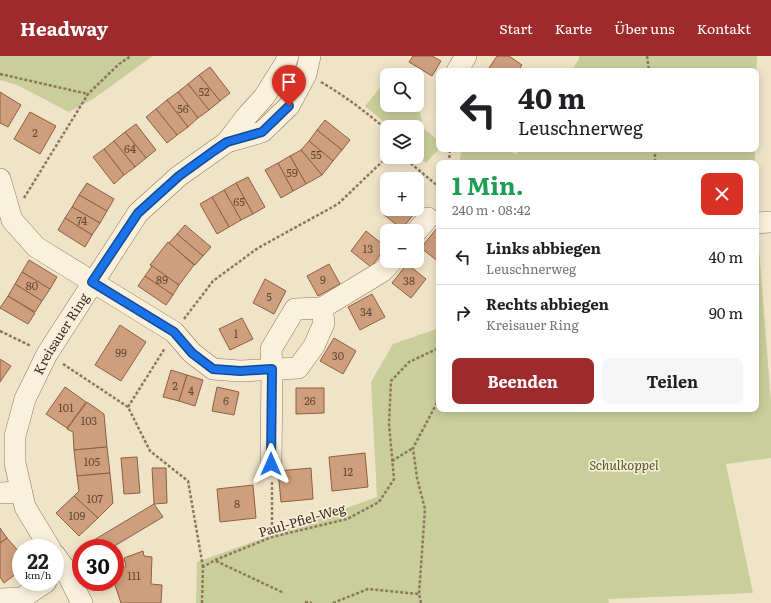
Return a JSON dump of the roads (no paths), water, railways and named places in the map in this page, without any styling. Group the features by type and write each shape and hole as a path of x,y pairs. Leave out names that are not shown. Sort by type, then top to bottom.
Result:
{"street":[{"name":"Kreisauer Ring","path":"45,539 25,506 8,438 47,354 92,282 138,213 179,176 227,142 245,118 264,97 285,64 288,56"},
{"path":"459,68 466,56"},
{"name":"Kreisauer Ring","path":"227,142 262,132 289,106 308,65"},
{"path":"0,179 12,220 36,247 174,332 192,353 213,369 240,371 298,368 314,346 324,323 322,308"},
{"path":"759,223 771,222"},
{"path":"271,464 271,349 295,309 322,308 386,268"},
{"path":"0,493 21,492"},
{"path":"64,576 82,603"},
{"path":"0,599 22,598 32,591"}],"park label":[{"name":"Schulkoppel","path":"624,465"}]}
